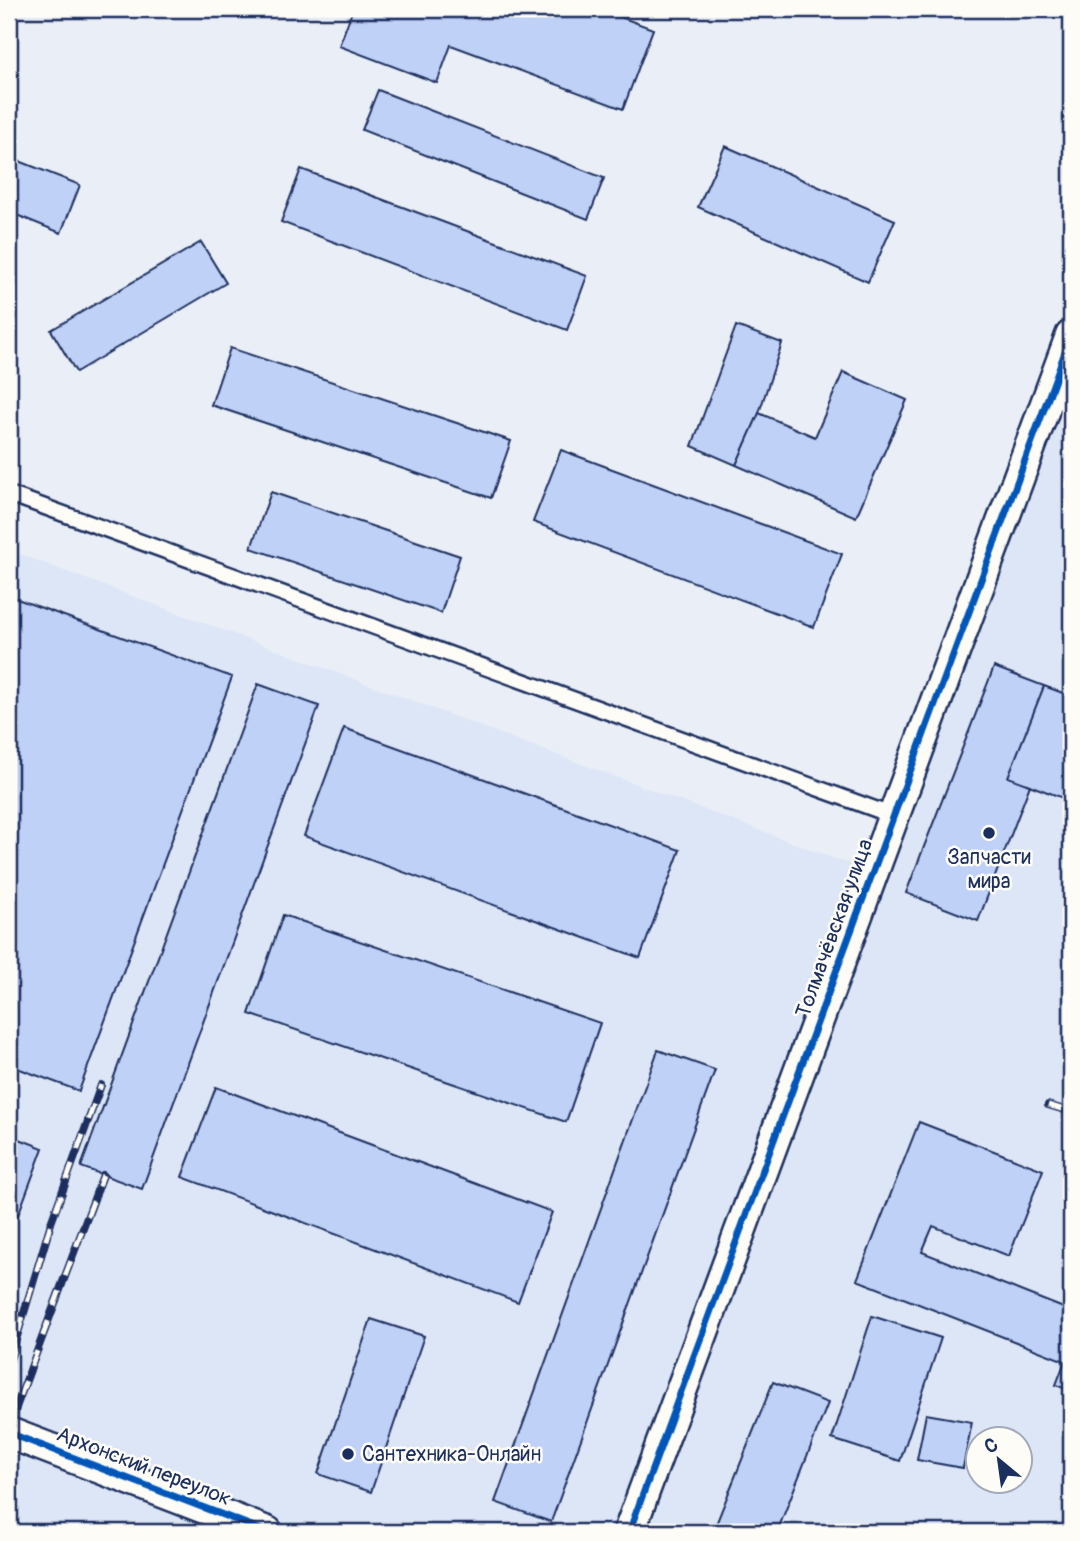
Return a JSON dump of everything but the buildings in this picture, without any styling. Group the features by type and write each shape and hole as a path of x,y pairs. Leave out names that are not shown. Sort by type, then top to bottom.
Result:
{"street":[{"name":"Толмачёвская улица","path":"629,1532 1071,336"},
{"name":"Архонский переулок","path":"9,1433 267,1532"}],"lane":[{"path":"9,494 894,816"}],"shaded area":[{"path":"1071,389 1071,1532 9,1532 9,550 879,875"}],"railway":[{"path":"9,1363 51,1223 101,1085"},
{"path":"1048,1105 1071,1112"},
{"path":"9,1426 103,1175"}],"cycle path":[{"path":"629,1532 1071,336"},
{"path":"9,1433 267,1532"}],"place":[{"name":"Запчасти мира","path":"989,833"},
{"name":"Сантехника-Онлайн","path":"348,1454"}]}
